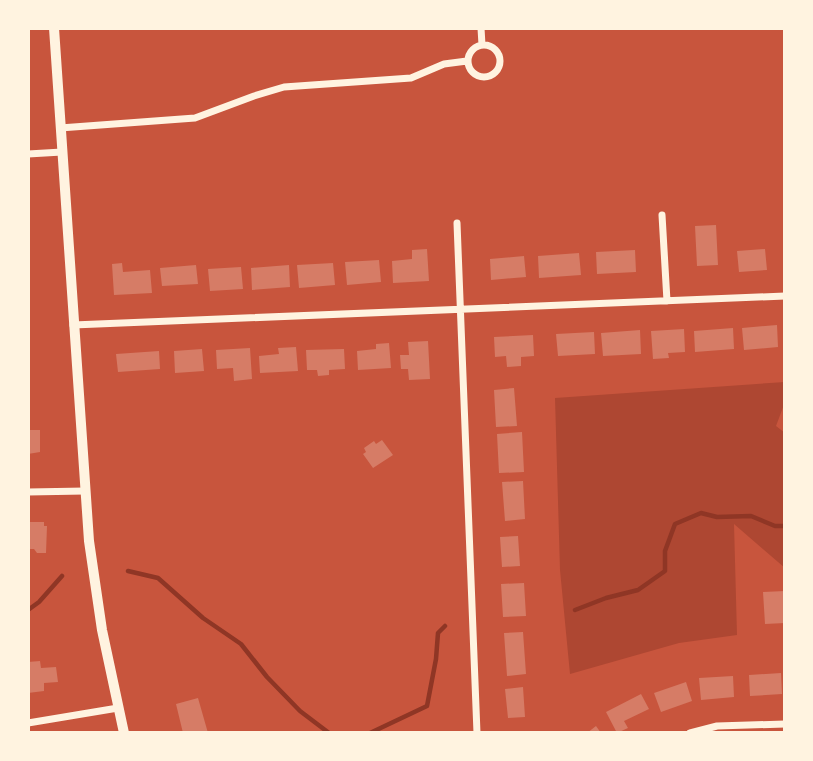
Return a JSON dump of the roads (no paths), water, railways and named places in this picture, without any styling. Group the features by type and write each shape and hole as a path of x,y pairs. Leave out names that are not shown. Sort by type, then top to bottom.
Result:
{"main road":[{"path":"54,28 85,491 95,586 124,733"}],"street":[{"path":"481,28 482,45"},
{"path":"482,45 493,47 500,61 498,71 489,77 479,77 470,71 467,61 472,50 482,45"},
{"path":"60,128 195,118 284,87 411,78 444,64 467,61"},
{"path":"28,155 62,152"},
{"path":"662,215 667,300"},
{"path":"457,223 477,733"},
{"path":"74,325 785,296"},
{"path":"28,492 85,491"},
{"path":"28,723 118,708"},
{"path":"690,733 717,726 785,724"}],"waterway":[{"path":"575,610 638,590 665,571 665,551 675,524 701,513 717,517 751,516 775,526 785,526"},
{"path":"128,571 158,578 203,618 241,644 267,677 300,711 329,733"},
{"path":"28,610 39,602 62,576"},
{"path":"370,733 427,706 438,633 445,626"}]}
